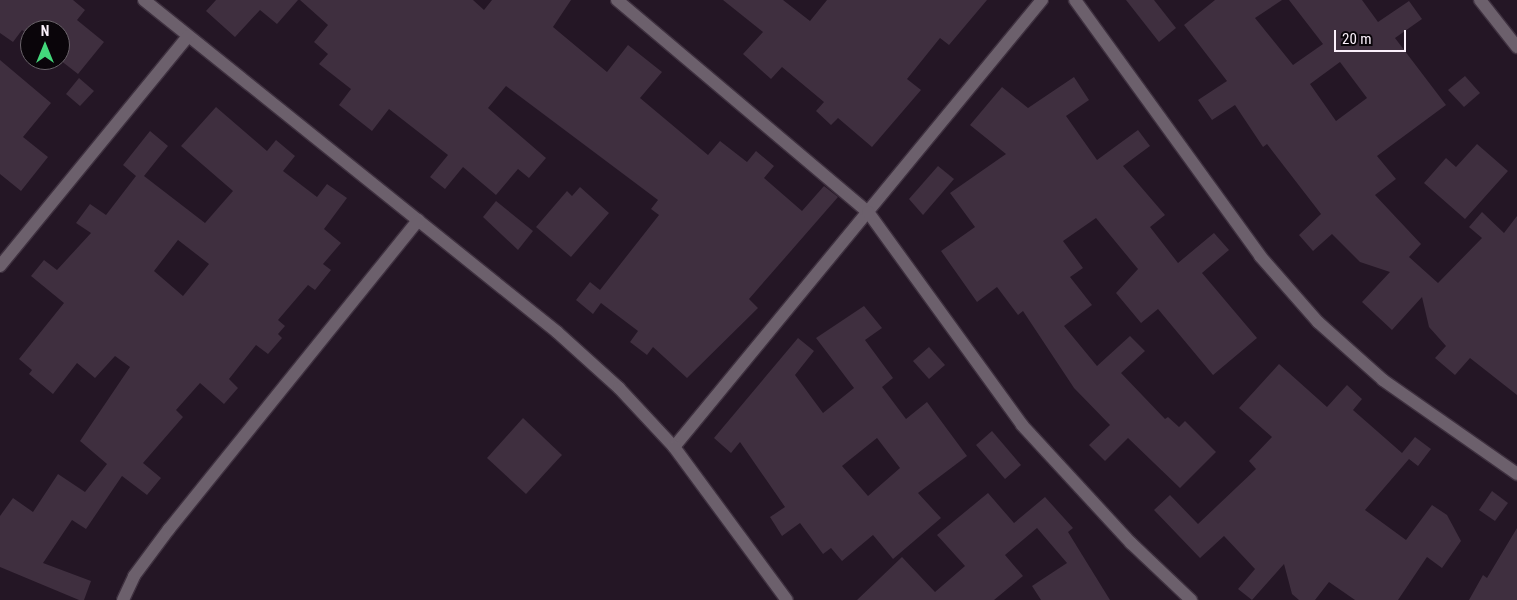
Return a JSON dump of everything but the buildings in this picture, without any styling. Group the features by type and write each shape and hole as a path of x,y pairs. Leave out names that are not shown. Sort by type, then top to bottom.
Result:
{"street":[{"path":"144,0 557,332 674,447 787,600"},
{"path":"617,0 868,212 1022,425 1131,543 1192,600"},
{"path":"674,447 1042,0"},
{"path":"1075,0 1260,256 1318,322 1383,380 1517,474"},
{"path":"1480,0 1517,47"},
{"path":"0,266 188,36"},
{"path":"123,600 134,576 168,528 418,220"}]}
